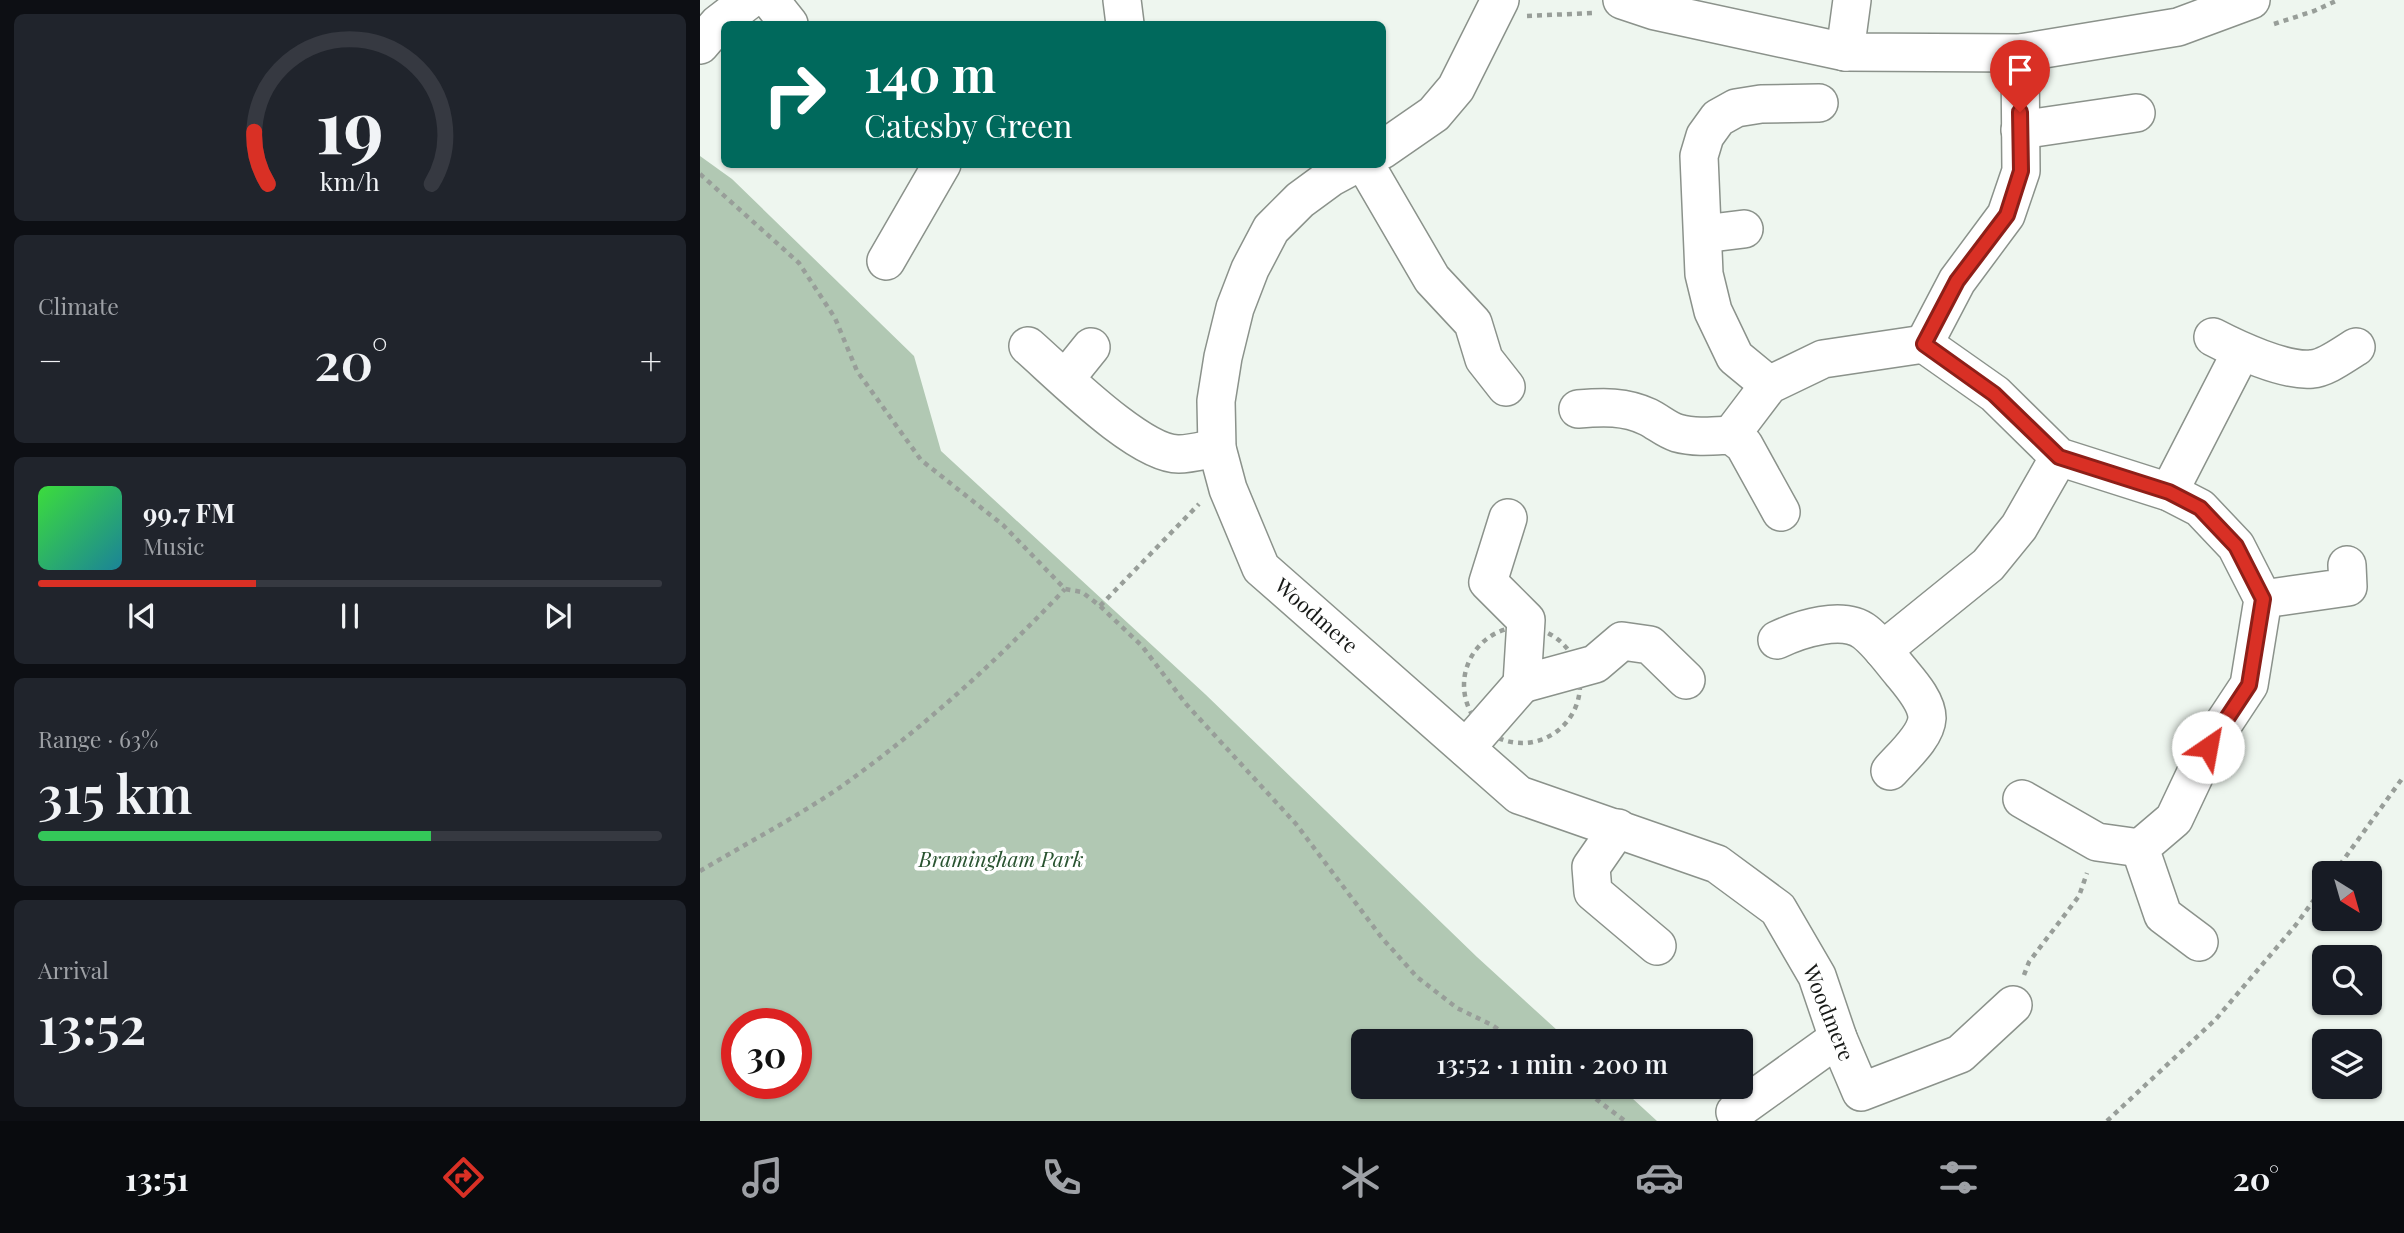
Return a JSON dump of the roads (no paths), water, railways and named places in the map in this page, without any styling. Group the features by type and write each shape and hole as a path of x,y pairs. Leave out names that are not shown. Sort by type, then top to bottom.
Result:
{"street":[{"path":"722,21 749,0"},
{"path":"770,0 787,21"},
{"path":"1122,0 1125,21"},
{"path":"1386,146 1434,114 1456,88 1500,0"},
{"path":"1622,0 1655,11 1845,52 2020,54 2178,27 2250,0"},
{"path":"1845,52 1852,0"},
{"path":"700,46 721,22"},
{"path":"1924,344 1957,281 2007,215 2021,171 2020,54"},
{"path":"1769,385 1735,357 1713,311 1704,274 1699,156 1705,136 1718,118 1736,108 1761,104 1819,103"},
{"path":"2020,130 2136,113"},
{"path":"886,261 940,168"},
{"name":"Woodmere","path":"1350,168 1330,178 1300,200 1271,229 1250,269 1223,357 1216,401 1216,448 1228,489 1261,568 1519,795 1717,864 1778,909 1817,976 1838,1038 1867,1107 1960,1054 2012,1005"},
{"path":"1355,168 1432,279 1473,323 1484,359 1506,387"},
{"path":"1702,216 1744,229"},
{"path":"1726,443 1769,385 1823,359 1924,344 1994,394 2059,457 2169,492 2200,508 2236,546 2263,599 2249,685 2208,747 2174,819 2140,848 2097,842 2022,799"},
{"path":"1028,346 1129,433 1153,448 1178,454 1216,448"},
{"path":"1066,378 1091,347"},
{"path":"2169,492 2243,350 2312,369 2356,347"},
{"path":"1578,409 1608,407 1630,411 1647,416 1675,432 1726,443 1781,512"},
{"path":"1883,650 1988,565 2019,527 2059,457"},
{"path":"1508,518 1488,582 1526,620 1522,684"},
{"path":"2263,599 2347,587 2347,565"},
{"path":"1777,640 1810,627 1846,625 1863,630 1883,650 1908,680 1924,705 1927,720 1918,739 1890,771"},
{"path":"1466,748 1522,684 1595,664 1622,641 1650,645 1686,680"},
{"path":"1618,828 1591,867 1593,892 1657,946"},
{"path":"2140,848 2163,915 2199,943"},
{"path":"1735,1112 1838,1038"}],"park label":[{"name":"Bramingham Park","path":"1001,860"}]}
